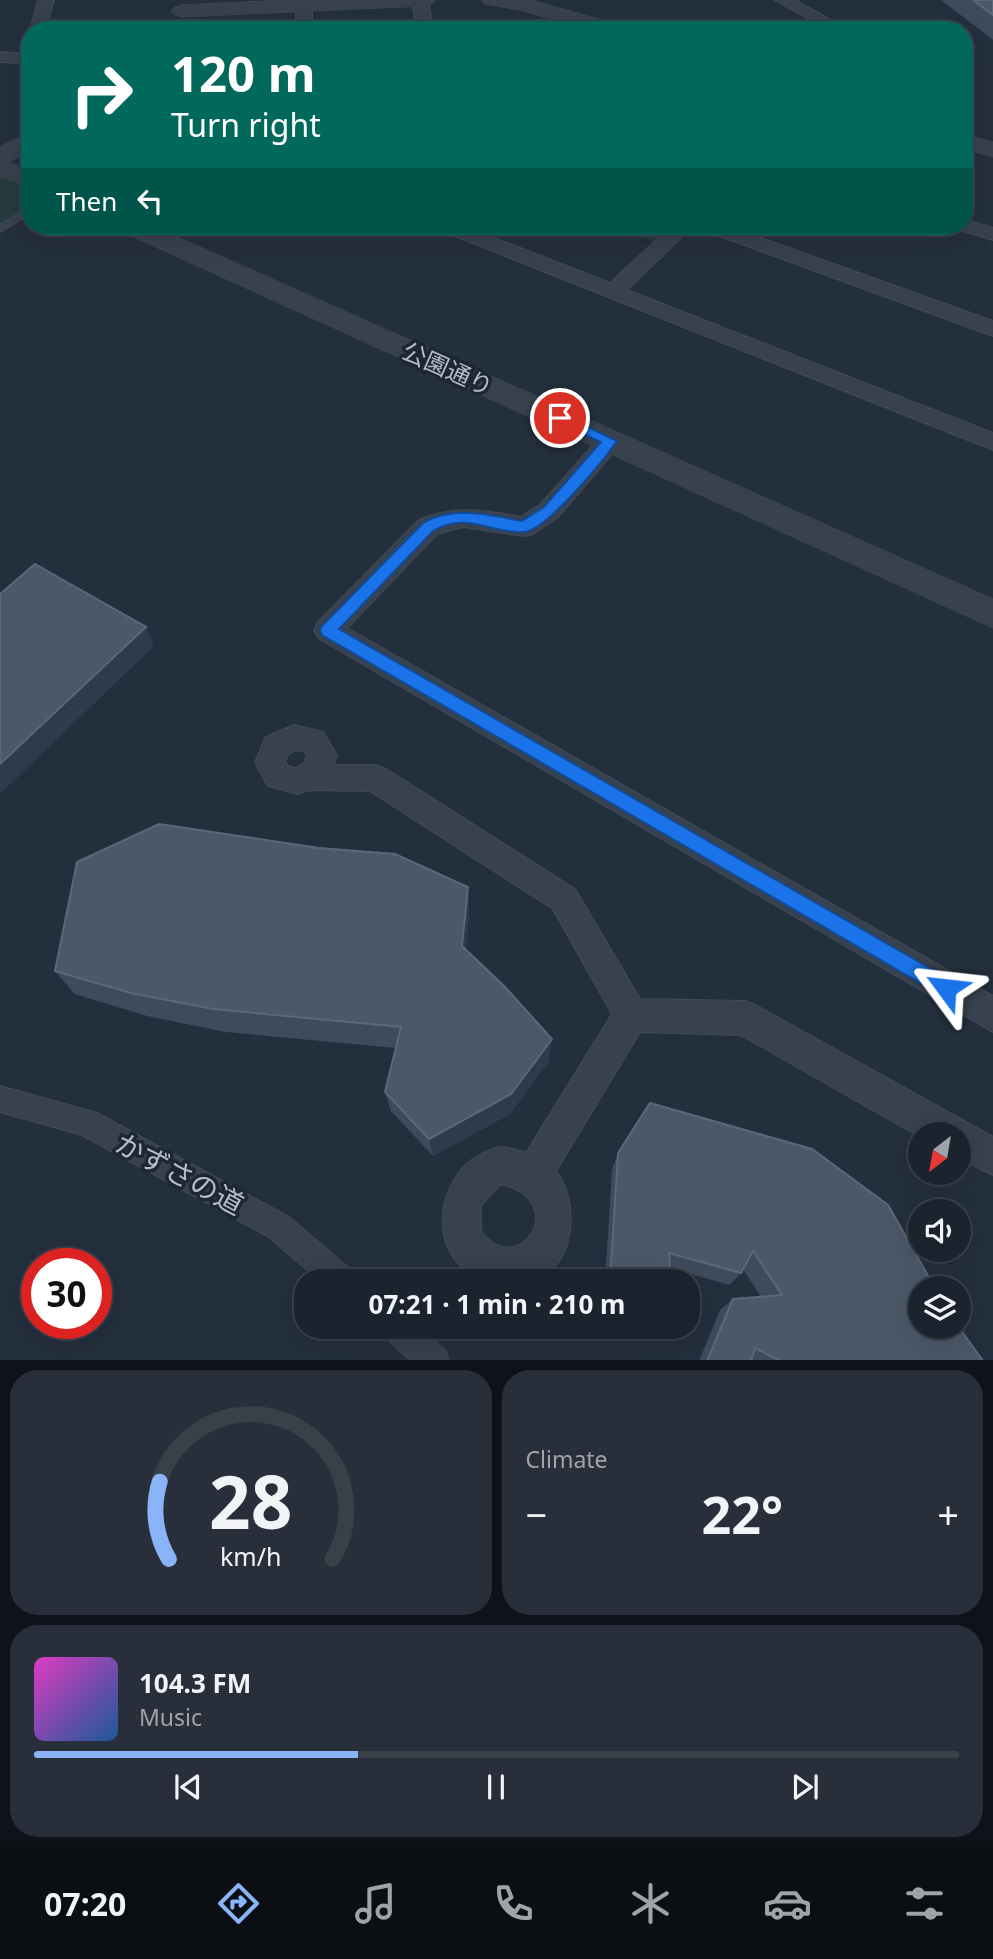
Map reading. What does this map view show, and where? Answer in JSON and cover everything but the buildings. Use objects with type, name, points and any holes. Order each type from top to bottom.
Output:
[{"type":"street","points":[[40,21],[46,0]]},
{"type":"street","points":[[180,14],[422,0],[424,21]]},
{"type":"street","points":[[492,0],[526,5],[581,21]]},
{"type":"street","points":[[783,0],[824,21]]},
{"type":"street","points":[[304,5],[304,21]]},
{"type":"street","points":[[0,57],[21,57]]},
{"type":"street","points":[[973,144],[993,150]]},
{"type":"street","points":[[0,158],[21,145]]},
{"type":"street","points":[[0,167],[21,176]]},
{"type":"street","points":[[973,228],[993,234]]},
{"type":"street","name":"公園通り","points":[[152,235],[993,614]]},
{"type":"street","points":[[470,235],[993,442]]},
{"type":"street","points":[[612,292],[673,235]]},
{"type":"street","points":[[735,235],[993,329]]},
{"type":"street","points":[[610,441],[550,511],[524,527],[472,517],[439,520],[428,527],[328,630],[993,1015]]},
{"type":"street","points":[[308,777],[375,778],[564,899],[631,1015]]},
{"type":"street","points":[[631,1015],[745,1018],[930,1122]]},
{"type":"street","points":[[534,1173],[631,1015]]},
{"type":"street","name":"かずさの道","points":[[0,1099],[88,1123],[279,1227],[328,1269]]},
{"type":"street","points":[[971,1145],[993,1157]]},
{"type":"street","points":[[409,1339],[433,1360]]},
{"type":"lane","points":[[0,229],[21,216]]},
{"type":"green space","points":[[0,167],[21,176],[21,216],[0,229]]},
{"type":"green space","points":[[635,235],[673,235],[662,245]]},
{"type":"route","points":[[560,418],[610,441],[550,511],[524,527],[472,517],[439,520],[428,527],[328,630],[946,988]]}]
